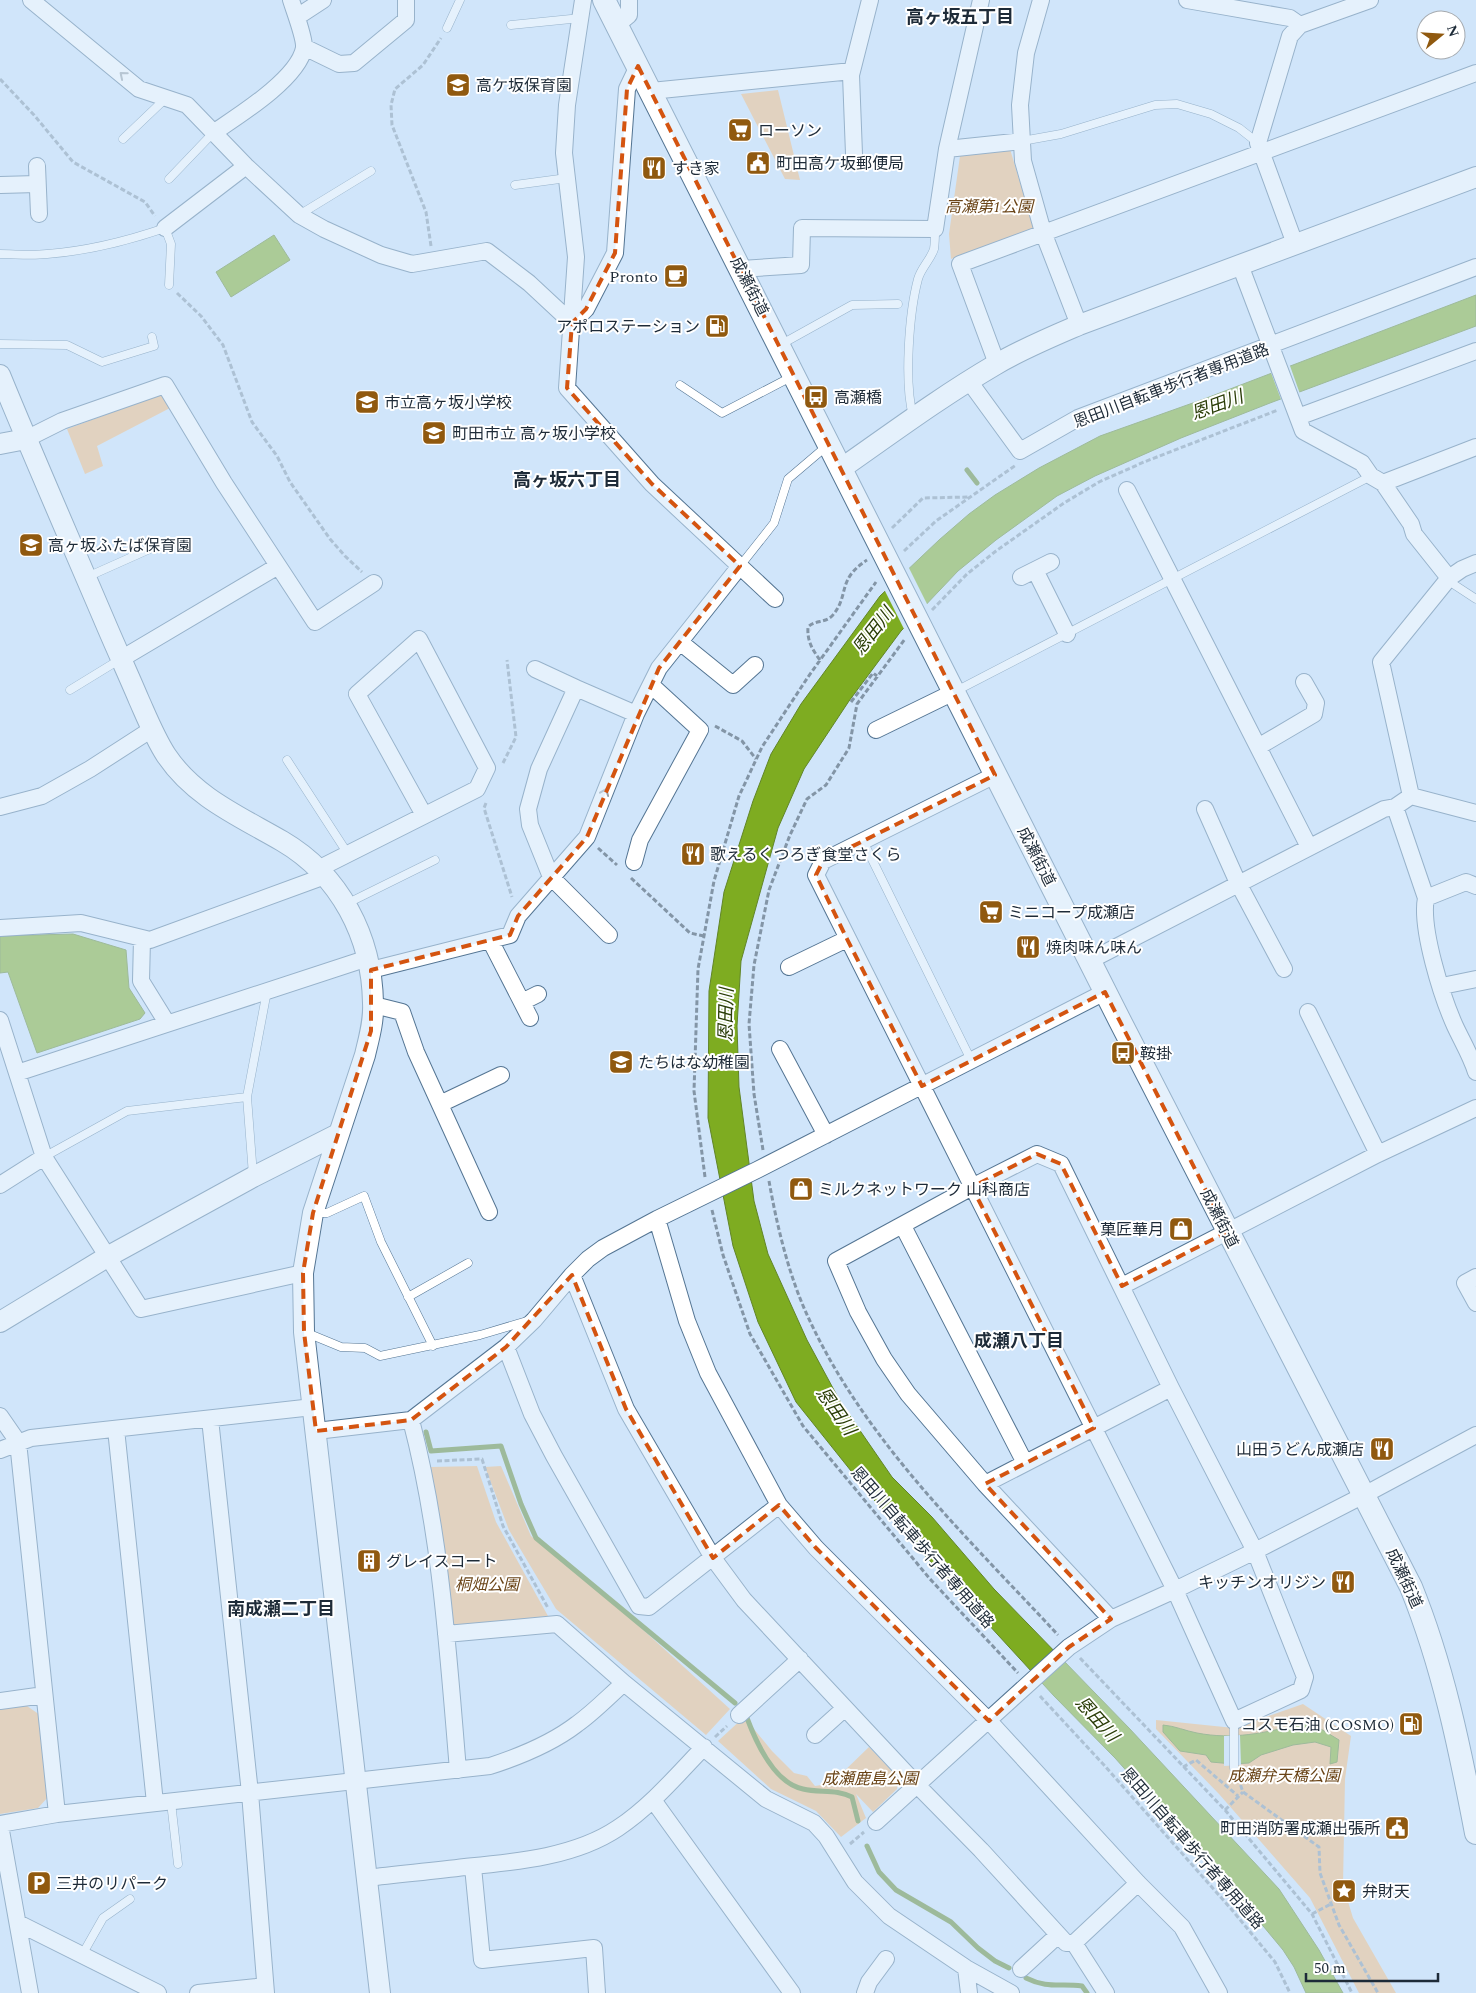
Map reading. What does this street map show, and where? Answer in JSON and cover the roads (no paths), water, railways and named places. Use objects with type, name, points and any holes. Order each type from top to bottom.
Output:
[{"type":"main road","name":"成瀬街道","points":[[604,0],[618,24],[891,568],[923,616],[954,692],[1089,961],[1411,1586],[1431,1639],[1448,1697],[1476,1833]]},
{"type":"street","points":[[31,0],[140,89],[187,105],[213,134],[299,215],[324,229],[381,255],[412,264],[487,251],[529,283],[572,323]]},
{"type":"street","points":[[213,134],[269,94],[290,73],[304,47],[297,17],[290,0]]},
{"type":"street","points":[[297,17],[323,0]]},
{"type":"street","points":[[304,47],[339,64],[354,63],[406,20],[406,0]]},
{"type":"street","points":[[584,0],[567,105],[564,153],[576,257],[568,388],[652,484],[775,599]]},
{"type":"street","points":[[618,24],[629,15],[629,0]]},
{"type":"street","points":[[854,154],[852,71],[870,0]]},
{"type":"street","points":[[741,269],[801,265],[802,228],[935,230],[947,149],[981,0]]},
{"type":"street","points":[[1041,0],[1026,54],[1020,105],[1023,161],[1043,232],[1079,325]]},
{"type":"street","points":[[1186,0],[1290,18],[1300,25]]},
{"type":"street","points":[[1296,244],[1260,148],[1290,36],[1300,25],[1370,0]]},
{"type":"street","points":[[572,323],[586,309],[615,253],[627,89],[638,66]]},
{"type":"street","points":[[651,91],[852,71]]},
{"type":"street","points":[[997,364],[960,264],[1260,148],[1476,74]]},
{"type":"street","points":[[947,149],[1022,141]]},
{"type":"street","points":[[37,166],[39,214]]},
{"type":"street","points":[[165,228],[246,166]]},
{"type":"street","points":[[842,468],[997,364],[1079,325],[1476,177]]},
{"type":"street","points":[[0,185],[38,184]]},
{"type":"street","points":[[1240,265],[1303,431],[1362,462],[1411,524],[1414,534],[1448,579]]},
{"type":"street","points":[[969,381],[1020,451],[1078,418],[1476,267]]},
{"type":"street","points":[[1293,406],[1476,351]]},
{"type":"street","points":[[0,375],[121,659],[152,729],[166,755],[184,777],[202,794],[222,808],[299,852],[321,872],[346,904],[362,938],[370,964],[374,1005],[371,1031],[365,1055],[313,1213],[303,1273],[304,1332],[380,1993]]},
{"type":"street","points":[[0,444],[26,439],[62,421],[165,385],[224,482],[315,622],[374,584]]},
{"type":"street","points":[[1377,479],[1476,447]]},
{"type":"street","points":[[1127,490],[1309,847]]},
{"type":"street","points":[[1051,562],[1028,574],[1067,634]]},
{"type":"street","points":[[1411,796],[1381,662],[1448,579],[1476,562]]},
{"type":"street","points":[[121,659],[278,566]]},
{"type":"street","points":[[17,1073],[267,990],[370,964],[510,935],[518,916],[586,837],[636,714],[659,668],[740,566]]},
{"type":"street","points":[[0,928],[81,923],[150,940],[321,872],[348,854],[477,789],[488,768],[419,639],[357,694],[424,815]]},
{"type":"street","points":[[680,642],[733,685],[755,664]]},
{"type":"street","points":[[535,669],[636,714]]},
{"type":"street","points":[[1258,747],[1314,714],[1316,703],[1304,682]]},
{"type":"street","points":[[628,869],[640,840],[700,730],[651,685]]},
{"type":"street","points":[[576,688],[539,769],[528,809],[530,825],[551,877],[609,935]]},
{"type":"street","points":[[876,730],[954,692]]},
{"type":"street","points":[[0,807],[42,796],[90,769],[152,729]]},
{"type":"street","points":[[996,774],[823,862],[816,875],[972,1187],[1175,1590],[1234,1721],[1301,1690],[1305,1677],[1255,1551],[1171,1388],[1061,1164],[1037,1154],[972,1187],[901,1228],[836,1262],[862,1320],[908,1394],[985,1484],[1111,1619]]},
{"type":"street","points":[[1089,961],[1384,809],[1395,807],[1411,796],[1476,813]]},
{"type":"street","points":[[1395,807],[1426,898],[1424,908],[1429,948],[1454,1023],[1473,1061],[1476,1072]]},
{"type":"street","points":[[1205,809],[1238,883],[1284,969]]},
{"type":"street","points":[[1426,898],[1466,882],[1476,886]]},
{"type":"street","points":[[142,939],[141,981],[167,1023]]},
{"type":"street","points":[[789,967],[848,939]]},
{"type":"street","points":[[490,940],[530,1018]]},
{"type":"street","points":[[1442,986],[1476,979]]},
{"type":"street","points":[[316,1431],[411,1420],[506,1346],[534,1320],[572,1275],[588,1259],[603,1248],[1105,992]]},
{"type":"street","points":[[522,1002],[538,994]]},
{"type":"street","points":[[374,1005],[402,1012],[416,1052],[489,1212]]},
{"type":"street","points":[[1308,1012],[1378,1154]]},
{"type":"street","points":[[0,1020],[44,1157],[141,1309],[303,1273]]},
{"type":"street","points":[[780,1049],[826,1135]]},
{"type":"street","points":[[440,1104],[501,1075]]},
{"type":"street","points":[[1122,1286],[1378,1154],[1476,1108]]},
{"type":"street","points":[[0,1322],[107,1257],[253,1177],[338,1134]]},
{"type":"street","points":[[0,1185],[44,1157]]},
{"type":"street","points":[[657,1219],[687,1321],[708,1373],[780,1505],[816,1548],[989,1721],[1138,1883],[1182,1927],[1219,1993]]},
{"type":"street","points":[[901,1228],[905,1230],[1025,1463]]},
{"type":"street","points":[[572,1275],[626,1409],[713,1558],[744,1600],[917,1785],[981,1850],[1066,1943],[1074,1943],[1138,1883]]},
{"type":"street","points":[[1476,1277],[1465,1283],[1476,1303]]},
{"type":"street","points":[[506,1346],[532,1414],[639,1606],[649,1607],[780,1505]]},
{"type":"street","points":[[985,1484],[1171,1388]]},
{"type":"street","points":[[0,1450],[31,1438],[313,1407]]},
{"type":"street","points":[[0,1416],[18,1442],[57,1814]]},
{"type":"street","points":[[198,1993],[266,1989],[250,1793],[210,1419]]},
{"type":"street","points":[[411,1420],[422,1462],[433,1520],[446,1634],[458,1770]]},
{"type":"street","points":[[116,1429],[163,1802]]},
{"type":"street","points":[[876,1822],[1069,1647],[1111,1619],[1255,1551],[1476,1435]]},
{"type":"street","points":[[446,1634],[557,1624],[766,1799],[814,1823],[826,1836],[855,1882],[889,1916],[966,1968],[1011,1993]]},
{"type":"street","points":[[739,1715],[800,1660]]},
{"type":"street","points":[[30,1993],[0,1824],[57,1814],[490,1766],[519,1757],[546,1744],[578,1724],[624,1682]]},
{"type":"street","points":[[0,1700],[44,1696]]},
{"type":"street","points":[[815,1734],[845,1708]]},
{"type":"street","points":[[367,1878],[524,1861],[567,1850],[598,1839],[618,1828],[653,1800],[704,1748]]},
{"type":"street","points":[[653,1800],[792,1993]]},
{"type":"street","points":[[472,1867],[482,1960],[594,1948],[597,1993]]},
{"type":"street","points":[[18,1923],[158,1993]]},
{"type":"street","points":[[1021,1969],[1058,1934]]},
{"type":"street","points":[[1074,1943],[1106,1993]]},
{"type":"street","points":[[864,1993],[880,1979],[886,1959]]},
{"type":"street","points":[[966,1968],[969,1993]]},
{"type":"lane","points":[[447,28],[460,0]]},
{"type":"lane","points":[[511,26],[581,18]]},
{"type":"lane","points":[[123,138],[165,99]]},
{"type":"lane","points":[[1022,141],[1061,134],[1155,105],[1177,104],[1211,114],[1239,128],[1260,148]]},
{"type":"lane","points":[[169,179],[213,134]]},
{"type":"lane","points":[[299,215],[371,171]]},
{"type":"lane","points":[[515,185],[567,178]]},
{"type":"lane","points":[[0,254],[46,254],[90,248],[165,228],[171,244],[169,286]]},
{"type":"lane","points":[[914,418],[910,403],[909,347],[914,298],[919,276],[934,249],[935,230]]},
{"type":"lane","points":[[780,345],[852,305],[898,304]]},
{"type":"lane","points":[[0,344],[67,345],[102,362],[154,346],[152,337]]},
{"type":"lane","points":[[680,385],[722,413],[795,375]]},
{"type":"lane","points":[[740,566],[774,523],[788,479],[829,444]]},
{"type":"lane","points":[[954,692],[1172,578],[1377,479]]},
{"type":"lane","points":[[86,577],[161,544]]},
{"type":"lane","points":[[1448,579],[1476,599]]},
{"type":"lane","points":[[70,690],[121,659]]},
{"type":"lane","points":[[287,760],[348,854]]},
{"type":"lane","points":[[863,841],[971,1060]]},
{"type":"lane","points":[[346,904],[436,860]]},
{"type":"lane","points":[[253,1177],[247,1097],[267,990]]},
{"type":"lane","points":[[44,1157],[127,1111],[247,1097]]},
{"type":"lane","points":[[313,1213],[327,1213],[364,1196],[381,1242],[433,1346]]},
{"type":"lane","points":[[408,1297],[468,1263]]},
{"type":"lane","points":[[304,1332],[341,1347],[365,1348],[380,1356],[433,1346],[534,1320]]},
{"type":"lane","points":[[1234,1721],[1234,1768]]},
{"type":"lane","points":[[163,1802],[178,1864]]},
{"type":"lane","points":[[82,1955],[103,1918],[130,1899]]},
{"type":"water","points":[[274,235],[290,260],[231,297],[216,272]]},
{"type":"water","name":"恩田川","points":[[1476,295],[1476,326],[1181,438],[1095,476],[1057,496],[996,540],[958,571],[901,631],[849,701],[804,769],[778,828],[741,961],[737,1026],[739,1087],[754,1201],[768,1254],[807,1340],[841,1403],[892,1477],[932,1517],[994,1589],[1129,1728],[1279,1889],[1319,1950],[1343,1993],[1306,1993],[1294,1967],[1283,1950],[1239,1897],[1115,1758],[1054,1696],[875,1501],[796,1402],[758,1322],[733,1246],[708,1118],[709,991],[724,892],[753,801],[771,754],[801,704],[880,596],[939,540],[995,495],[1039,468],[1100,436],[1204,399]]},
{"type":"water","points":[[73,934],[126,950],[129,988],[145,1013],[140,1019],[37,1053],[8,972],[0,973],[0,936]]},
{"type":"water","points":[[1300,1724],[1316,1726],[1339,1740],[1337,1762],[1330,1764],[1331,1747],[1315,1742],[1293,1745],[1261,1755],[1249,1763],[1211,1762],[1206,1755],[1180,1751],[1163,1732],[1163,1725],[1210,1735],[1236,1736],[1262,1733]]},
{"type":"waterway","points":[[967,470],[977,483]]},
{"type":"waterway","points":[[426,1432],[431,1451],[501,1446],[521,1504],[536,1538],[735,1703]]},
{"type":"waterway","points":[[747,1718],[761,1749],[783,1779],[803,1789],[834,1792],[852,1797],[858,1821]]},
{"type":"waterway","points":[[867,1846],[879,1872],[896,1890],[951,1922],[978,1948],[995,1961],[1009,1968]]},
{"type":"waterway","points":[[1026,1978],[1048,1985],[1082,1986],[1087,1993]]},
{"type":"place","name":"高ケ坂保育園","points":[[458,85]]},
{"type":"place","name":"ローソン","points":[[740,130]]},
{"type":"place","name":"町田高ケ坂郵便局","points":[[758,163]]},
{"type":"place","name":"すき家","points":[[654,168]]},
{"type":"place","name":"Pronto","points":[[676,276]]},
{"type":"place","name":"アポロステーション","points":[[717,326]]},
{"type":"place","name":"高瀬橋","points":[[816,397]]},
{"type":"place","name":"市立高ヶ坂小学校","points":[[367,402]]},
{"type":"place","name":"町田市立 高ヶ坂小学校","points":[[434,433]]},
{"type":"place","name":"高ヶ坂ふたば保育園","points":[[31,545]]},
{"type":"place","name":"歌えるくつろぎ食堂さくら","points":[[693,854]]},
{"type":"place","name":"ミニコープ成瀬店","points":[[991,912]]},
{"type":"place","name":"焼肉味ん味ん","points":[[1028,947]]},
{"type":"place","name":"鞍掛","points":[[1123,1053]]},
{"type":"place","name":"たちはな幼稚園","points":[[621,1062]]},
{"type":"place","name":"ミルクネットワーク 山科商店","points":[[801,1189]]},
{"type":"place","name":"菓匠華月","points":[[1181,1229]]},
{"type":"place","name":"山田うどん成瀬店","points":[[1382,1449]]},
{"type":"place","name":"グレイスコート","points":[[369,1561]]},
{"type":"place","name":"キッチンオリジン","points":[[1343,1582]]},
{"type":"place","name":"コスモ石油 (COSMO)","points":[[1411,1724]]},
{"type":"place","name":"町田消防署成瀬出張所","points":[[1397,1828]]},
{"type":"place","name":"三井のリパーク","points":[[39,1883]]},
{"type":"place","name":"弁財天","points":[[1344,1891]]},
{"type":"district","name":"高ヶ坂五丁目","points":[[960,17]]},
{"type":"district","name":"高ヶ坂六丁目","points":[[567,480]]},
{"type":"district","name":"成瀬八丁目","points":[[1019,1341]]},
{"type":"district","name":"南成瀬二丁目","points":[[281,1609]]},
{"type":"park label","name":"高瀬第1公園","points":[[989,206]]},
{"type":"park label","name":"桐畑公園","points":[[487,1584]]},
{"type":"park label","name":"成瀬弁天橋公園","points":[[1284,1775]]},
{"type":"park label","name":"成瀬鹿島公園","points":[[870,1778]]}]
